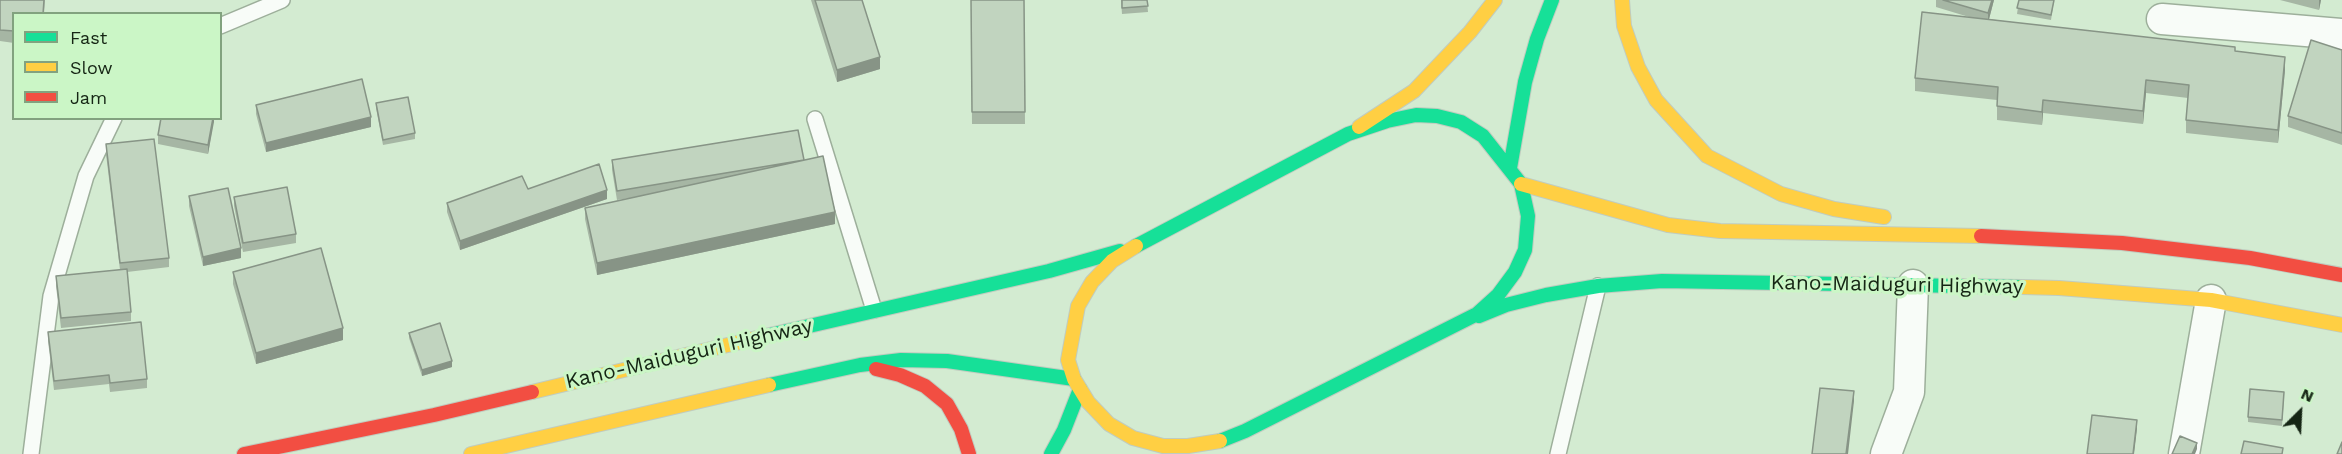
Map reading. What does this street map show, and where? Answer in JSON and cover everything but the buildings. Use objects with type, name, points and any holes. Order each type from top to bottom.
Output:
[{"type":"main road","points":[[1215,443],[1163,446],[1133,438],[1109,424],[1088,402],[1077,384],[1068,360],[1078,306],[1092,282],[1112,261],[1133,247],[1348,134],[1414,91],[1470,32],[1494,0]]},
{"type":"main road","points":[[1510,168],[1525,82],[1537,39],[1552,0]]},
{"type":"main road","points":[[1622,0],[1624,26],[1638,67],[1656,100],[1707,156],[1751,180],[1791,197],[1833,209],[1989,236]]},
{"type":"main road","points":[[1193,454],[1245,431],[1477,314],[1498,295],[1515,272],[1525,250],[1528,216],[1521,184],[1483,136],[1461,122],[1437,116],[1416,115],[1387,121],[1348,134]]},
{"type":"main road","points":[[1521,184],[1668,225],[1720,231],[1989,236],[2133,245],[2250,258],[2342,275]]},
{"type":"main road","name":"Kano-Maiduguri Highway","points":[[244,454],[434,415],[874,310],[1049,272],[1133,247]]},
{"type":"main road","name":"Kano-Maiduguri Highway","points":[[1455,325],[1506,305],[1546,295],[1598,286],[1662,281],[2059,288],[2211,300],[2342,325]]},
{"type":"main road","points":[[471,454],[860,365],[901,360],[947,361],[1077,384]]},
{"type":"main road","points":[[860,365],[900,375],[925,386],[947,404],[961,429],[969,454]]},
{"type":"main road","points":[[1051,454],[1064,430],[1077,384]]},
{"type":"street","points":[[2162,19],[2342,34]]},
{"type":"street","points":[[1887,454],[1909,392],[1914,285]]},
{"type":"street","points":[[2184,454],[2211,300]]},
{"type":"lane","points":[[222,25],[282,0]]},
{"type":"lane","points":[[815,119],[874,310]]},
{"type":"lane","points":[[31,454],[51,296],[86,176],[113,120]]},
{"type":"lane","points":[[1558,454],[1598,286]]},
{"type":"traffic: fast","points":[[1510,168],[1525,82],[1537,39],[1552,0]]},
{"type":"traffic: fast","points":[[1220,441],[1245,431],[1477,314],[1498,295],[1515,272],[1525,250],[1528,216],[1521,184],[1483,136],[1461,122],[1437,116],[1416,115]]},
{"type":"traffic: fast","points":[[1136,246],[1348,134],[1387,121],[1416,115]]},
{"type":"traffic: fast","points":[[761,337],[1049,271],[1120,251]]},
{"type":"traffic: fast","points":[[1479,316],[1506,305],[1546,295],[1598,286],[1662,281],[2022,287]]},
{"type":"traffic: fast","points":[[769,385],[860,365],[901,360],[947,361],[1074,379]]},
{"type":"traffic: fast","points":[[1051,454],[1064,430],[1080,389]]},
{"type":"traffic: slow","points":[[1359,127],[1414,91],[1470,32],[1495,0]]},
{"type":"traffic: slow","points":[[1622,0],[1624,26],[1638,67],[1656,100],[1707,156],[1781,194],[1834,209],[1884,217]]},
{"type":"traffic: slow","points":[[1521,184],[1668,225],[1720,231],[1981,236]]},
{"type":"traffic: slow","points":[[1136,246],[1112,261],[1092,282],[1078,306],[1068,360],[1074,379],[1088,402],[1109,424],[1133,438],[1163,446],[1188,446],[1220,441]]},
{"type":"traffic: slow","points":[[2022,287],[2211,300],[2342,325]]},
{"type":"traffic: slow","points":[[532,392],[761,337]]},
{"type":"traffic: slow","points":[[471,454],[769,385]]},
{"type":"traffic: jam","points":[[1981,236],[2122,243],[2250,258],[2342,275]]},
{"type":"traffic: jam","points":[[876,369],[900,375],[925,386],[947,404],[961,429],[969,454]]},
{"type":"traffic: jam","points":[[244,454],[434,415],[532,392]]}]
